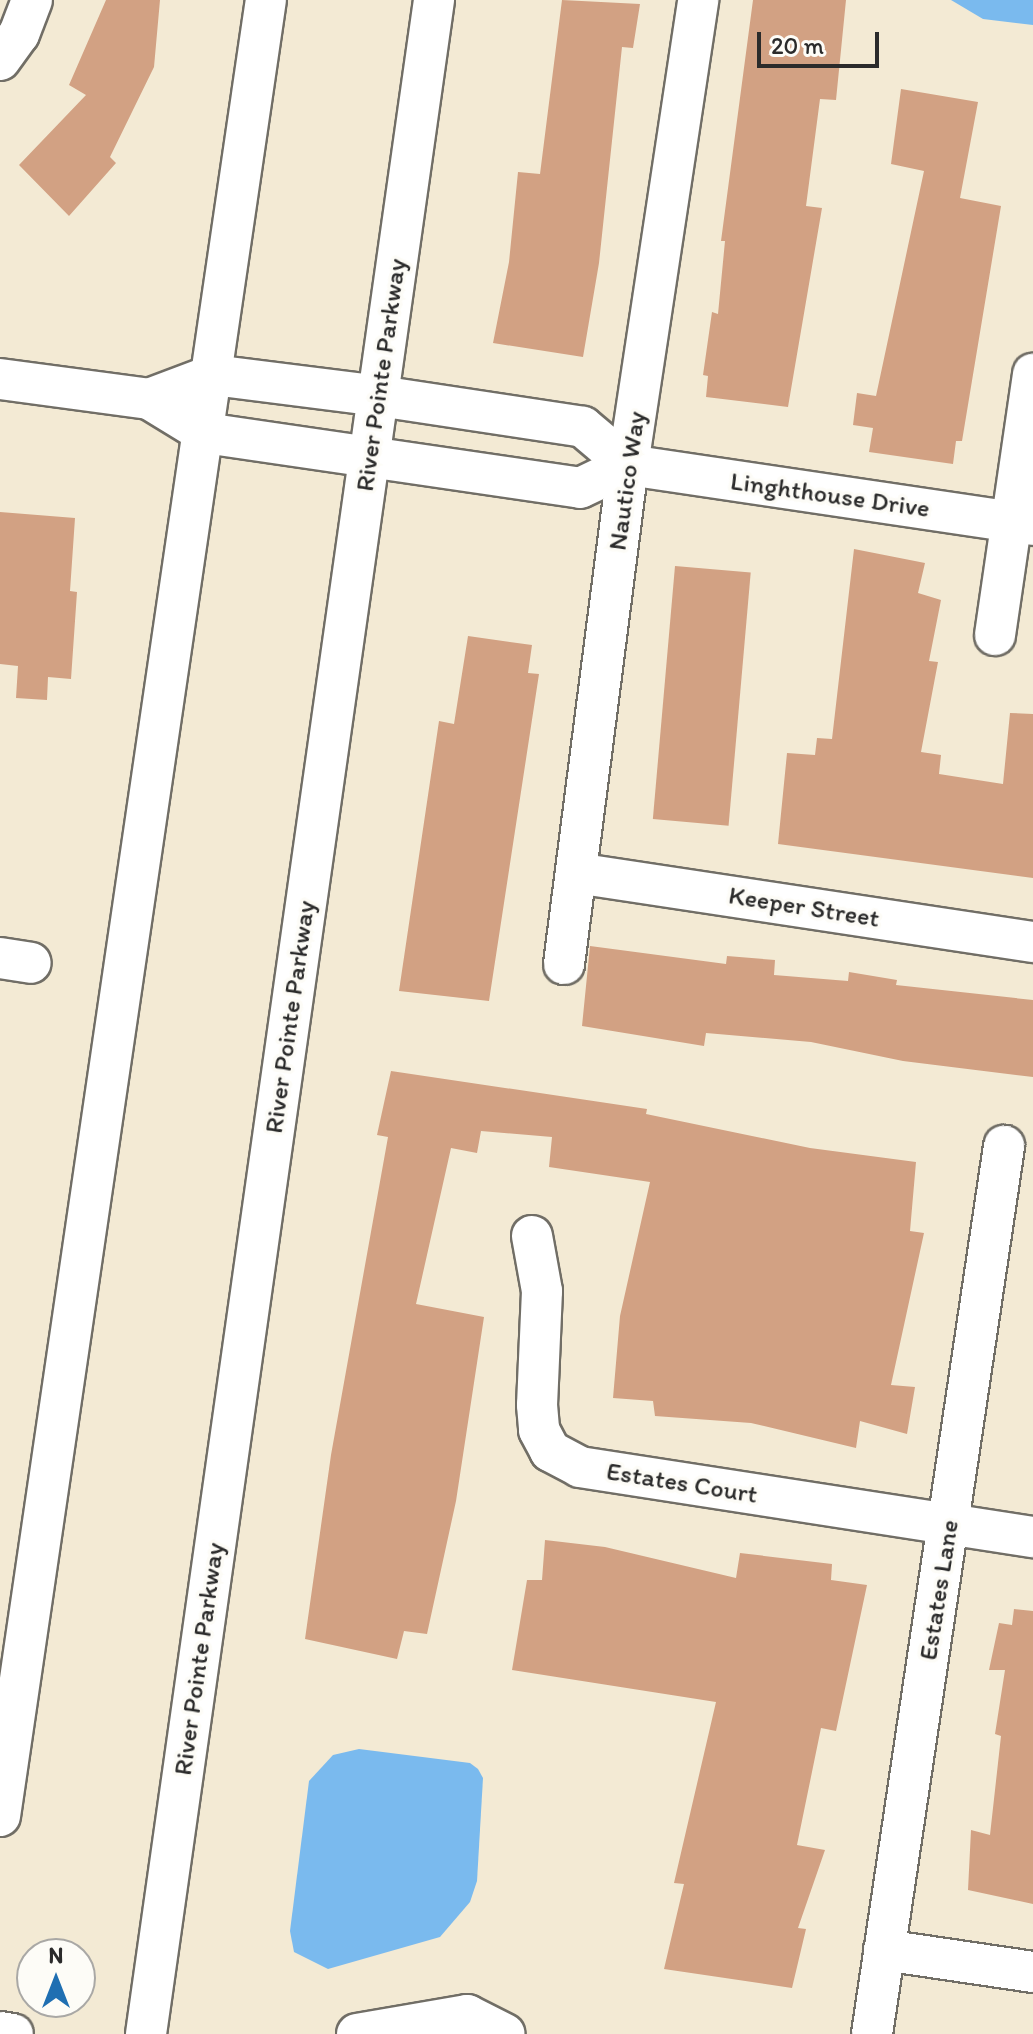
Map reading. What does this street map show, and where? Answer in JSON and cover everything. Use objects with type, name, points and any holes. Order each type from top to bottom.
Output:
[{"type":"street","points":[[0,60],[19,34],[32,0]]},
{"type":"street","points":[[0,1816],[266,0]]},
{"type":"street","name":"River Pointe Parkway","points":[[146,2034],[434,0]]},
{"type":"street","name":"Nautico Way","points":[[564,964],[628,465],[698,0]]},
{"type":"street","points":[[995,635],[1022,523],[1033,374]]},
{"type":"street","points":[[0,379],[149,399],[205,433],[580,488],[628,465],[583,427],[379,396],[213,375],[149,399]]},
{"type":"street","name":"Linghthouse Drive","points":[[628,465],[1022,523]]},
{"type":"street","name":"Keeper Street","points":[[576,873],[1033,942]]},
{"type":"street","name":"Estates Lane","points":[[872,2034],[1004,1146]]},
{"type":"street","name":"Estates Court","points":[[532,1236],[542,1291],[537,1405],[539,1430],[550,1451],[580,1467],[1033,1537]]},
{"type":"street","points":[[884,1950],[1033,1972]]},
{"type":"street","points":[[357,2034],[467,2015],[505,2034]]},
{"type":"street","points":[[0,2032],[13,2034]]},
{"type":"water","points":[[951,0],[1033,0],[1033,25],[983,19]]},
{"type":"water","points":[[359,1749],[470,1763],[478,1769],[483,1778],[477,1881],[470,1902],[440,1937],[328,1969],[294,1952],[290,1931],[309,1781],[333,1755]]},
{"type":"building","points":[[106,0],[160,0],[154,67],[110,157],[116,163],[69,216],[19,165],[86,95],[69,85]]},
{"type":"building","points":[[562,0],[640,4],[633,48],[622,47],[599,263],[583,357],[493,343],[509,262],[518,172],[540,174]]},
{"type":"building","points":[[753,0],[846,0],[836,100],[820,99],[806,206],[822,208],[788,407],[706,397],[708,376],[703,375],[712,312],[718,314],[725,241],[721,241]]},
{"type":"building","points":[[901,89],[978,102],[960,198],[1001,206],[962,441],[956,441],[953,464],[869,452],[873,428],[853,425],[857,393],[876,396],[924,171],[891,164]]},
{"type":"building","points":[[0,512],[75,518],[70,591],[77,592],[71,679],[48,677],[47,700],[16,698],[18,666],[0,664]]},
{"type":"building","points":[[854,549],[925,563],[918,593],[941,600],[929,661],[938,662],[921,752],[941,755],[939,774],[1003,784],[1010,713],[1033,714],[1033,878],[778,844],[787,753],[815,755],[817,738],[832,739]]},
{"type":"building","points":[[675,566],[751,573],[729,826],[653,819]]},
{"type":"building","points":[[468,636],[532,645],[528,673],[539,674],[489,1001],[399,991],[439,721],[454,724]]},
{"type":"building","points":[[590,946],[726,964],[727,956],[775,960],[774,975],[848,981],[849,972],[897,980],[896,985],[1033,1000],[1033,1077],[903,1061],[811,1042],[706,1033],[704,1046],[582,1026]]},
{"type":"building","points":[[391,1071],[647,1109],[646,1114],[810,1148],[916,1162],[910,1231],[924,1233],[891,1385],[915,1387],[907,1434],[860,1421],[856,1448],[751,1423],[655,1416],[653,1401],[613,1398],[620,1316],[650,1182],[549,1167],[552,1137],[481,1131],[477,1153],[451,1148],[416,1304],[484,1317],[456,1501],[427,1634],[404,1631],[397,1659],[305,1639],[331,1455],[388,1137],[377,1135]]},
{"type":"building","points":[[545,1540],[605,1547],[736,1578],[740,1553],[832,1564],[831,1580],[867,1585],[836,1731],[821,1728],[797,1845],[825,1850],[798,1928],[806,1929],[792,1988],[664,1969],[684,1884],[674,1883],[716,1702],[512,1670],[527,1580],[542,1580]]},
{"type":"building","points":[[1014,1609],[1033,1611],[1033,1904],[968,1890],[971,1830],[990,1835],[1001,1736],[995,1734],[1005,1670],[989,1670],[999,1623],[1012,1625]]}]
